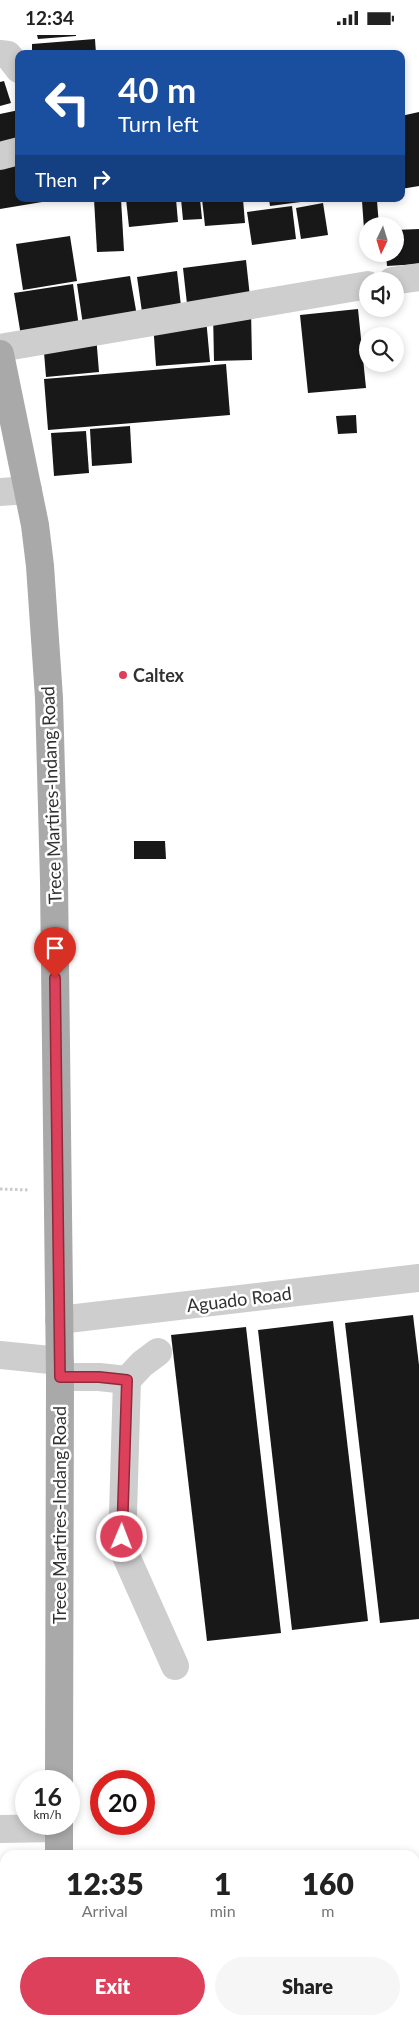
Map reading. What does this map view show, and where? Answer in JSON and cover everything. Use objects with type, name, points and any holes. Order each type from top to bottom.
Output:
[{"type":"main road","name":"Trece Martires-Indang Road","points":[[0,354],[28,490],[40,566],[49,698],[54,881],[60,1369],[59,1770]]},
{"type":"main road","points":[[59,1835],[59,1850]]},
{"type":"street","points":[[0,54],[8,55],[15,64]]},
{"type":"street","points":[[0,156],[15,152]]},
{"type":"street","points":[[404,279],[419,277]]},
{"type":"street","points":[[0,348],[359,287]]},
{"type":"street","points":[[0,492],[28,490]]},
{"type":"street","name":"Aguado Road","points":[[59,1321],[419,1278]]},
{"type":"street","points":[[158,1352],[142,1363],[127,1380],[122,1547],[175,1666]]},
{"type":"street","points":[[0,1355],[99,1377],[127,1380]]},
{"type":"street","points":[[0,1829],[15,1828]]},
{"type":"building","points":[[37,35],[76,35],[76,36],[38,39]]},
{"type":"building","points":[[95,39],[96,50],[32,50],[32,44]]},
{"type":"building","points":[[4,81],[11,103],[0,106],[0,82]]},
{"type":"building","points":[[15,111],[15,143],[0,145],[0,114]]},
{"type":"building","points":[[419,112],[419,186],[405,188],[405,115]]},
{"type":"building","points":[[15,157],[15,202],[42,202],[0,209],[0,160]]},
{"type":"building","points":[[94,202],[121,202],[124,251],[97,252]]},
{"type":"building","points":[[126,202],[176,202],[178,222],[129,227]]},
{"type":"building","points":[[181,202],[200,202],[202,219],[183,220]]},
{"type":"building","points":[[202,202],[243,202],[245,223],[205,226]]},
{"type":"building","points":[[269,202],[301,202],[270,206]]},
{"type":"building","points":[[362,202],[377,202],[378,217],[363,217]]},
{"type":"building","points":[[323,203],[328,235],[301,239],[296,208]]},
{"type":"building","points":[[292,206],[296,239],[252,245],[247,212]]},
{"type":"building","points":[[419,229],[419,264],[387,266],[387,263],[404,263],[404,230]]},
{"type":"building","points":[[70,236],[77,281],[23,290],[16,244]]},
{"type":"building","points":[[246,260],[250,297],[187,304],[183,268]]},
{"type":"building","points":[[177,271],[181,306],[142,312],[137,277]]},
{"type":"building","points":[[130,276],[137,316],[83,325],[77,284]]},
{"type":"building","points":[[73,284],[79,327],[21,336],[14,293]]},
{"type":"building","points":[[358,309],[360,327],[359,372],[364,372],[366,388],[308,393],[300,315]]},
{"type":"building","points":[[251,310],[252,360],[214,361],[213,311]]},
{"type":"building","points":[[206,318],[210,362],[156,366],[153,322]]},
{"type":"building","points":[[96,335],[99,372],[46,377],[43,340]]},
{"type":"building","points":[[226,364],[230,415],[48,430],[44,379]]},
{"type":"building","points":[[356,415],[357,433],[338,434],[336,416]]},
{"type":"building","points":[[130,426],[132,463],[92,466],[90,429]]},
{"type":"building","points":[[86,431],[89,473],[54,476],[51,433]]},
{"type":"building","points":[[134,841],[165,841],[166,859],[134,859]]},
{"type":"building","points":[[413,1315],[419,1365],[419,1619],[380,1623],[345,1323]]},
{"type":"building","points":[[333,1321],[368,1621],[292,1630],[258,1330]]},
{"type":"building","points":[[246,1327],[281,1633],[207,1641],[171,1335]]},
{"type":"place","name":"Caltex","points":[[123,675]]},
{"type":"route","points":[[55,978],[60,1377],[99,1377],[127,1380],[122,1537]]}]
